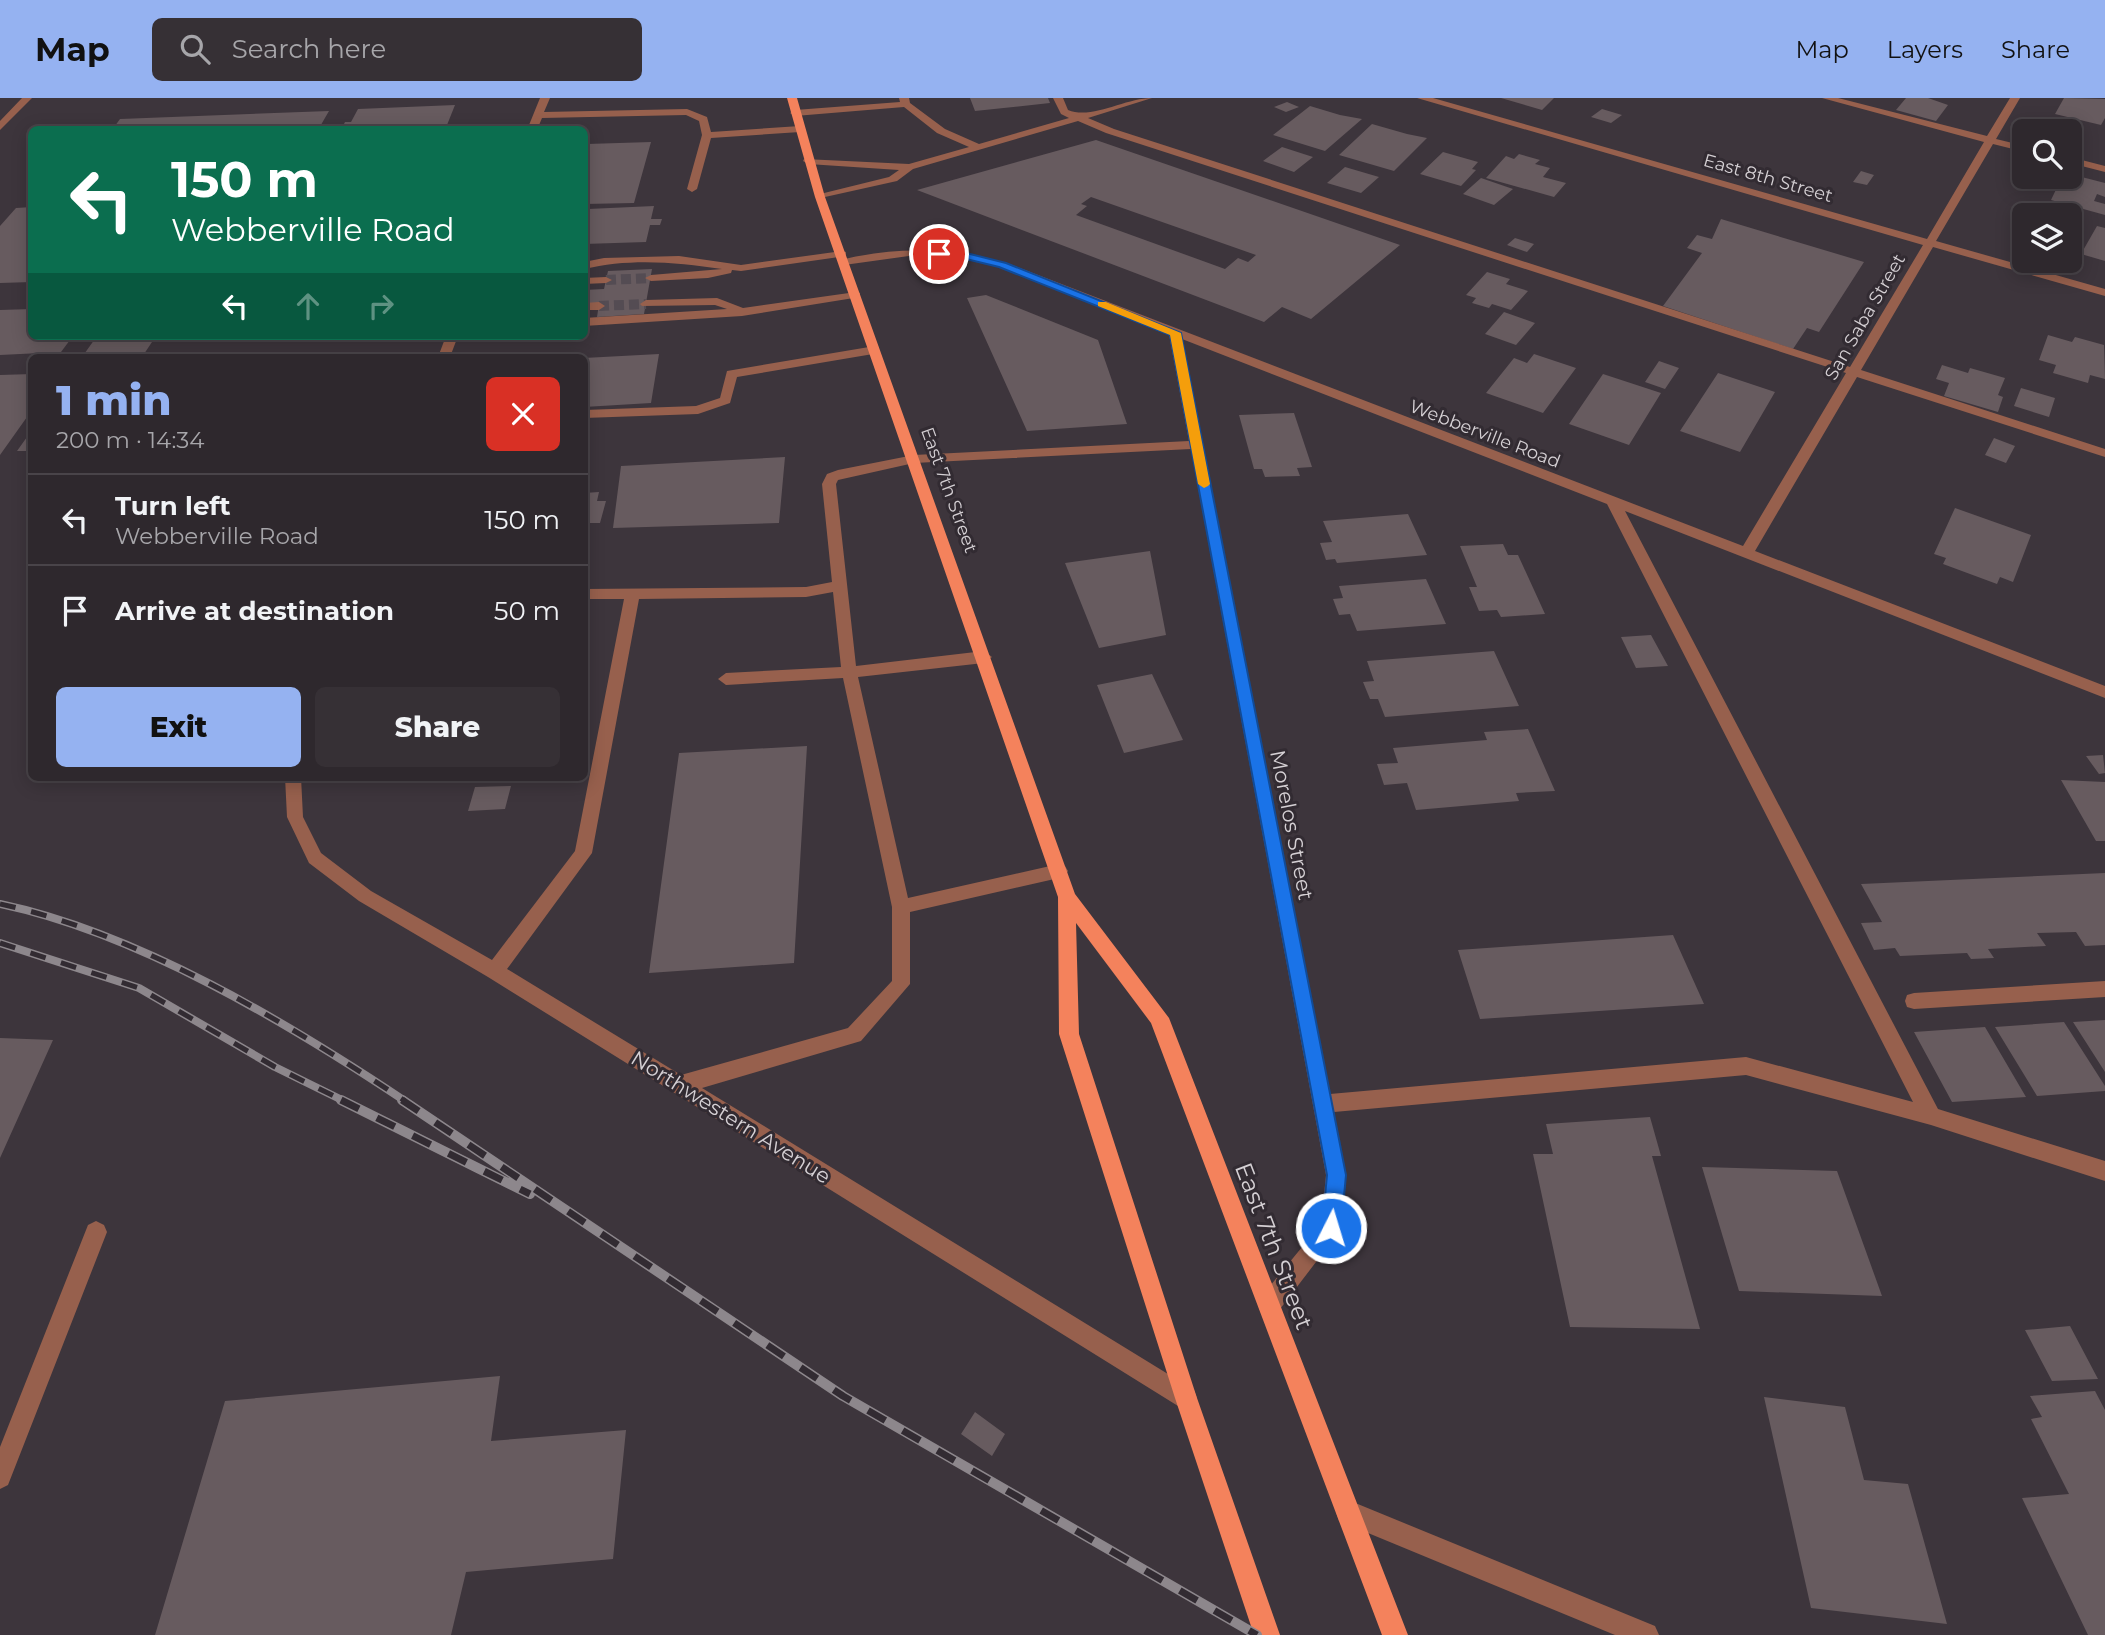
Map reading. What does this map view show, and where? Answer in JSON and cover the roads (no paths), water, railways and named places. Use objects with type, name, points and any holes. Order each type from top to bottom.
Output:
[{"type":"main road","name":"East 7th Street","points":[[792,98],[820,197],[1059,871],[1067,897],[1069,1034],[1186,1398],[1267,1635]]},
{"type":"main road","name":"East 7th Street","points":[[1067,897],[1159,1018],[1395,1635]]},
{"type":"street","points":[[0,127],[27,98]]},
{"type":"street","points":[[534,126],[545,98]]},
{"type":"street","points":[[1058,98],[1064,112],[1076,119],[2105,453]]},
{"type":"street","points":[[808,160],[854,166],[909,167],[1147,98]]},
{"type":"street","name":"East 8th Street","points":[[1422,98],[2105,293]]},
{"type":"street","points":[[1827,98],[2012,146]]},
{"type":"street","name":"San Saba Street","points":[[1746,554],[2015,98]]},
{"type":"street","points":[[795,113],[905,101],[941,131],[978,148]]},
{"type":"street","points":[[538,115],[687,112],[704,119],[707,135],[692,189]]},
{"type":"street","points":[[707,135],[800,129]]},
{"type":"street","points":[[2082,163],[2105,169]]},
{"type":"street","points":[[820,197],[893,179],[909,167]]},
{"type":"street","name":"Webberville Road","points":[[741,268],[916,252],[962,255],[1003,265],[2105,692]]},
{"type":"street","points":[[588,265],[604,261],[679,259],[741,268]]},
{"type":"street","points":[[651,278],[708,275],[741,268]]},
{"type":"street","points":[[588,281],[606,280]]},
{"type":"street","points":[[588,322],[742,312],[856,295]]},
{"type":"street","points":[[646,304],[717,301],[742,312]]},
{"type":"street","points":[[588,307],[599,306]]},
{"type":"street","name":"Morelos Street","points":[[1175,333],[1336,1175],[1331,1228],[1269,1305]]},
{"type":"street","points":[[588,414],[698,410],[726,400],[731,374],[875,350]]},
{"type":"street","points":[[680,1085],[854,1035],[901,984],[901,907],[849,672],[830,491],[832,477],[848,470],[914,459],[1196,445]]},
{"type":"street","points":[[1613,502],[1931,1116]]},
{"type":"street","points":[[588,594],[806,592],[841,584]]},
{"type":"street","points":[[495,971],[583,853],[633,592]]},
{"type":"street","points":[[726,679],[849,672],[984,657]]},
{"type":"street","name":"Northwestern Avenue","points":[[293,781],[295,817],[315,858],[365,895],[495,971],[1186,1398]]},
{"type":"street","points":[[901,907],[1059,871]]},
{"type":"street","points":[[1914,1001],[2105,989]]},
{"type":"street","points":[[1322,1104],[1746,1066],[1931,1116],[2105,1171]]},
{"type":"street","points":[[0,1477],[96,1232]]},
{"type":"street","points":[[1348,1512],[1646,1635]]},
{"type":"tunnel","points":[[606,280],[651,278]]},
{"type":"tunnel","points":[[599,306],[646,304]]},
{"type":"railway","points":[[0,904],[105,936],[210,984],[312,1041],[405,1101]]},
{"type":"railway","points":[[0,943],[139,988],[275,1067],[344,1101]]},
{"type":"railway","points":[[341,1100],[530,1194]]},
{"type":"railway","points":[[402,1100],[843,1396],[1257,1635]]}]
